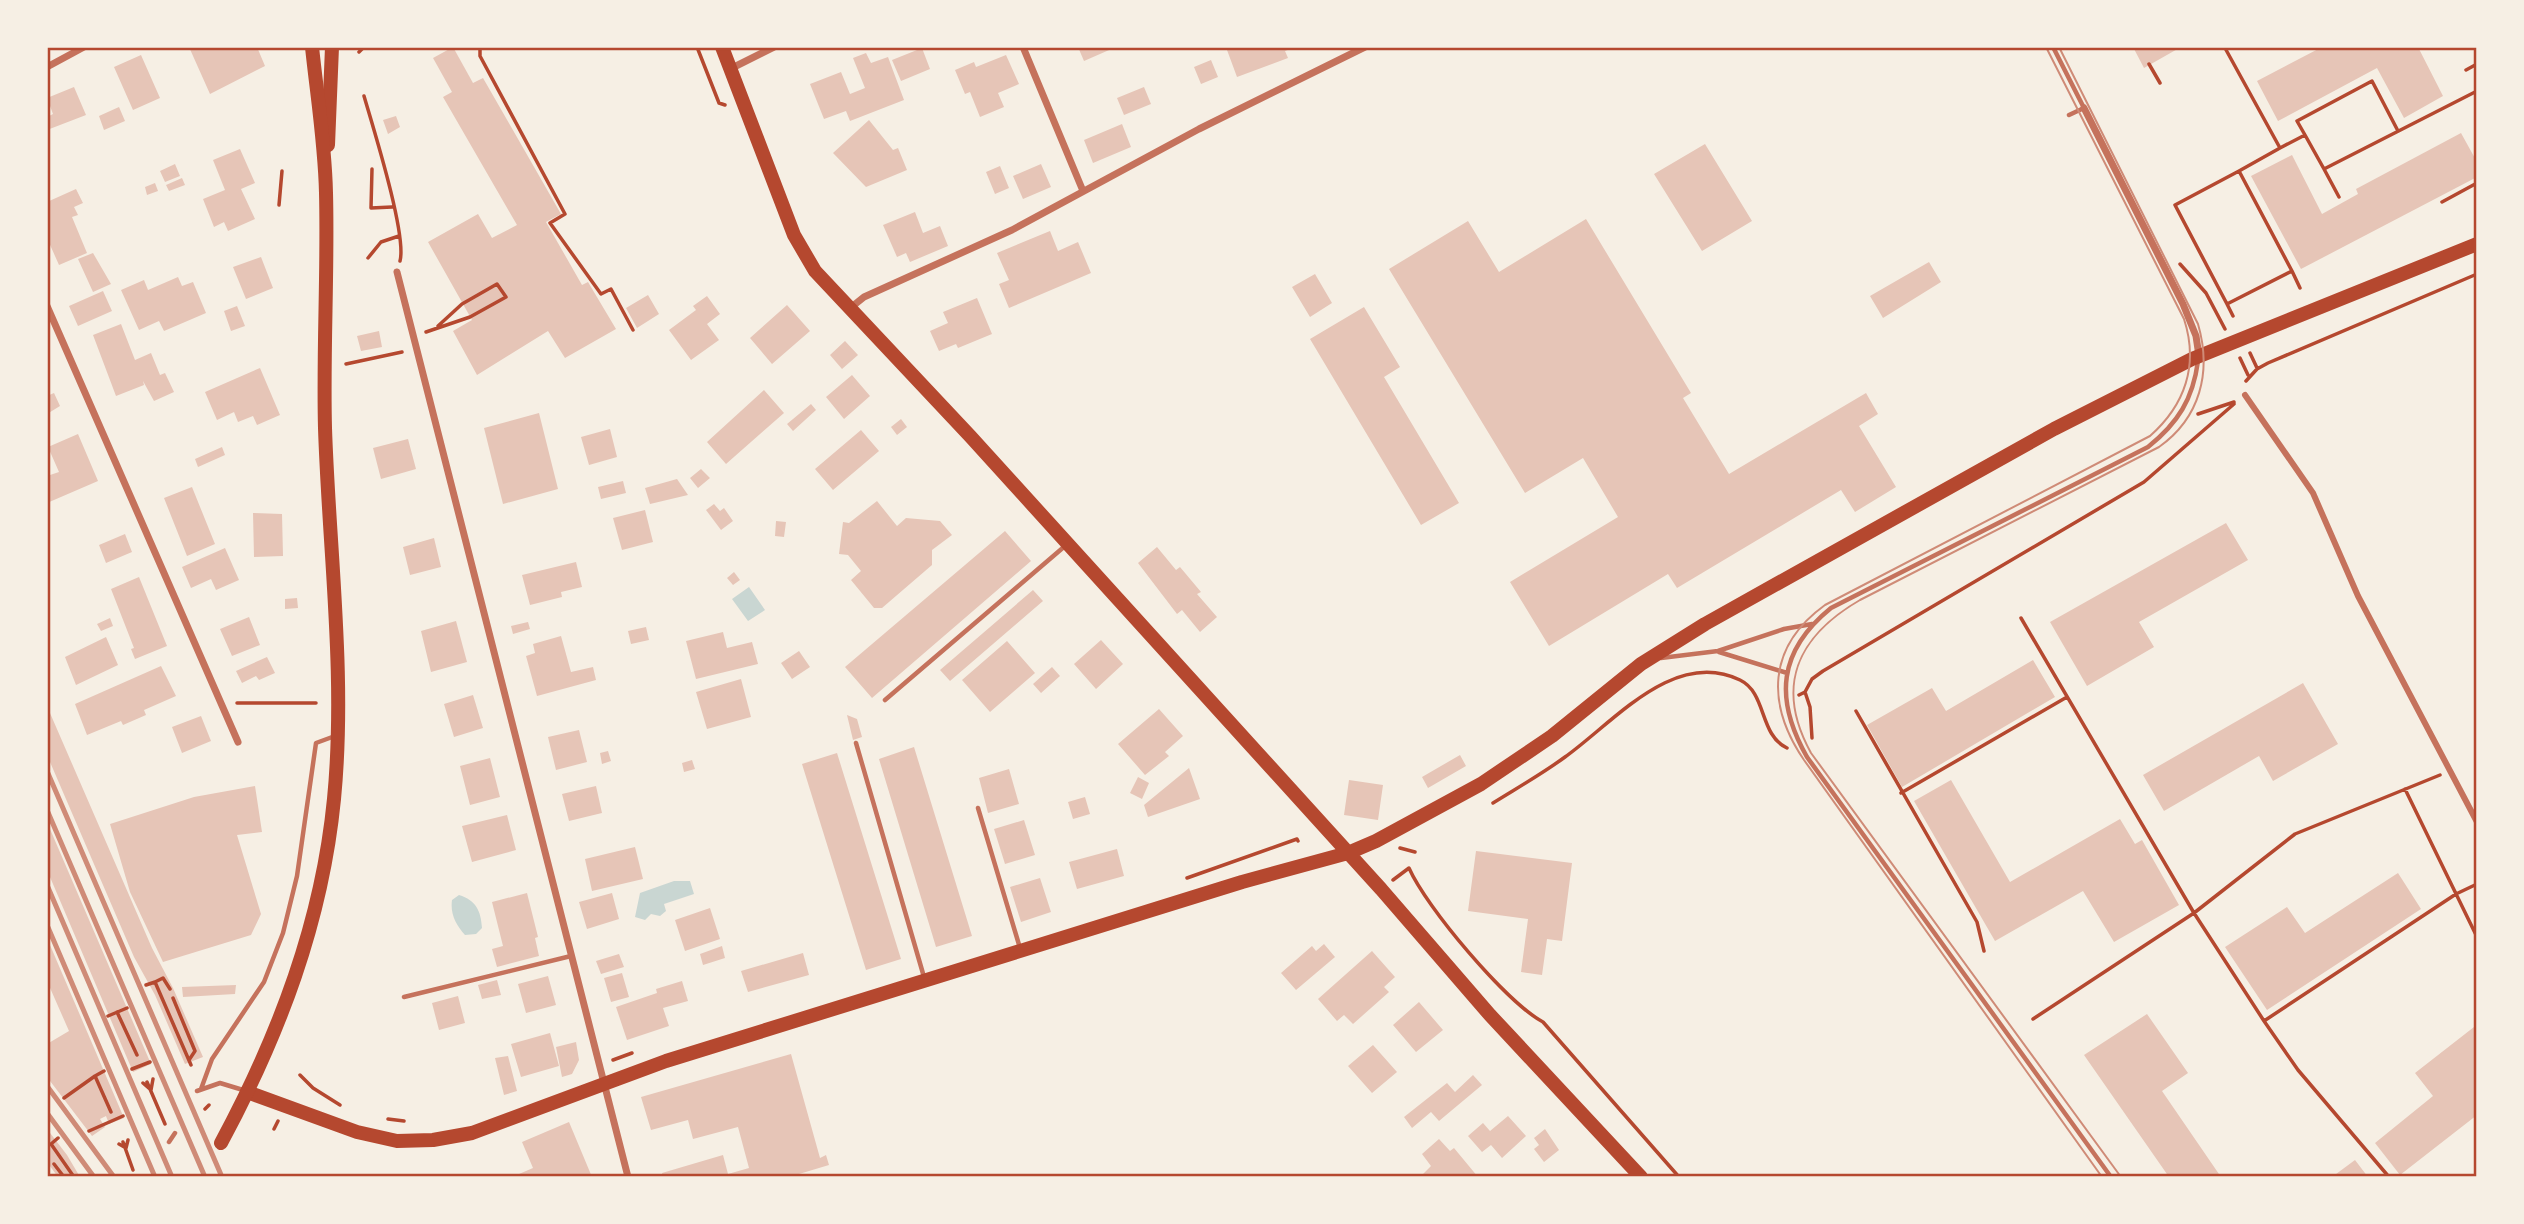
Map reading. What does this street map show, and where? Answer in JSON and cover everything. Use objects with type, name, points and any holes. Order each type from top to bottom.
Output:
[{"type":"main road","points":[[312,47],[326,188]]},
{"type":"main road","points":[[221,1143],[287,1001],[310,931],[327,853],[334,798],[337,735],[323,345],[332,47]]},
{"type":"main road","points":[[722,47],[794,235],[815,271],[1068,544],[1348,853],[1490,1015],[1641,1177]]},
{"type":"main road","points":[[247,1092],[357,1132],[397,1141],[433,1140],[472,1133],[604,1083],[1242,883],[1348,853],[1376,841],[1492,777],[1552,736],[1641,664],[1796,571],[2054,429],[2199,356],[2477,244]]},
{"type":"street","points":[[47,67],[84,47]]},
{"type":"street","points":[[730,69],[774,47]]},
{"type":"street","points":[[1023,47],[1083,191]]},
{"type":"street","points":[[1338,47],[1343,58]]},
{"type":"street","points":[[849,309],[864,297],[1012,230],[1365,47]]},
{"type":"street","points":[[2084,108],[2183,304],[2196,336],[2199,356]]},
{"type":"street","points":[[397,272],[628,1177]]},
{"type":"street","points":[[47,306],[238,741]]},
{"type":"street","points":[[2245,395],[2313,493],[2358,596],[2448,772],[2477,822]]},
{"type":"lane","points":[[2053,47],[2084,108],[2069,115]]},
{"type":"lane","points":[[2111,1177],[1807,757],[1790,719],[1787,673],[1794,650],[1813,624],[1831,608],[2148,447],[2172,426],[2183,410],[2193,389],[2199,356]]},
{"type":"lane","points":[[884,700],[1068,544]]},
{"type":"lane","points":[[1641,664],[1672,655],[1718,651],[1784,629],[1813,624]]},
{"type":"lane","points":[[1718,651],[1787,673]]},
{"type":"lane","points":[[247,1092],[220,1083],[199,1090],[212,1059],[264,982],[272,965],[297,876],[316,743],[337,735]]},
{"type":"lane","points":[[856,743],[925,981]]},
{"type":"lane","points":[[978,808],[1021,952]]},
{"type":"lane","points":[[404,997],[571,956]]},
{"type":"lane","points":[[169,1142],[175,1133]]},
{"type":"path","points":[[359,52],[364,47]]},
{"type":"path","points":[[480,47],[480,56],[565,215],[550,223],[601,294],[611,289],[633,330]]},
{"type":"path","points":[[2225,48],[2280,148]]},
{"type":"path","points":[[2150,64],[2160,83]]},
{"type":"path","points":[[2466,70],[2477,64]]},
{"type":"path","points":[[2339,197],[2297,121],[2372,80],[2398,131]]},
{"type":"path","points":[[2324,169],[2477,91]]},
{"type":"path","points":[[364,96],[399,236],[402,252],[397,272]]},
{"type":"path","points":[[2233,316],[2175,205],[2305,135]]},
{"type":"path","points":[[372,169],[371,208],[393,207]]},
{"type":"path","points":[[2239,171],[2300,288]]},
{"type":"path","points":[[279,205],[282,172]]},
{"type":"path","points":[[2442,202],[2477,183]]},
{"type":"path","points":[[368,258],[381,242],[399,236]]},
{"type":"path","points":[[2180,263],[2206,293],[2222,321]]},
{"type":"path","points":[[2227,303],[2292,271]]},
{"type":"path","points":[[2245,395],[2244,384],[2257,369],[2477,274]]},
{"type":"path","points":[[497,284],[506,297],[470,317],[438,326],[465,303],[497,284]]},
{"type":"path","points":[[346,364],[418,349]]},
{"type":"path","points":[[2250,351],[2257,369]]},
{"type":"path","points":[[1799,695],[1805,692],[1812,678],[1823,671],[2144,482],[2236,402],[2198,414]]},
{"type":"path","points":[[2021,618],[2194,913],[2264,1021],[2298,1070],[2389,1177]]},
{"type":"path","points":[[1493,803],[1563,759],[1661,683],[1705,671],[1723,673],[1743,681],[1757,697],[1776,743],[1807,757]]},
{"type":"path","points":[[1805,692],[1810,706]]},
{"type":"path","points":[[1901,793],[2067,696]]},
{"type":"path","points":[[221,703],[316,703]]},
{"type":"path","points":[[1856,711],[1977,922],[1984,951]]},
{"type":"path","points":[[2033,1019],[2194,913],[2295,834],[2448,772]]},
{"type":"path","points":[[2405,789],[2458,893],[2477,937]]},
{"type":"path","points":[[1409,869],[1418,889],[1500,986],[1517,1005],[1543,1022],[1679,1177]]},
{"type":"path","points":[[2264,1021],[2458,893],[2477,884]]},
{"type":"path","points":[[146,985],[163,978],[170,989]]},
{"type":"path","points":[[155,982],[190,1063],[195,1051],[173,998]]},
{"type":"path","points":[[108,1016],[127,1008]]},
{"type":"path","points":[[117,1012],[137,1055]]},
{"type":"path","points":[[132,1069],[149,1062]]},
{"type":"path","points":[[64,1098],[104,1071]]},
{"type":"path","points":[[300,1075],[313,1088],[351,1109]]},
{"type":"path","points":[[95,1076],[111,1112]]},
{"type":"path","points":[[151,1090],[153,1079]]},
{"type":"path","points":[[145,1082],[163,1117]]},
{"type":"path","points":[[89,1131],[123,1116]]},
{"type":"path","points":[[387,1119],[412,1123]]},
{"type":"path","points":[[58,1138],[49,1145],[74,1177]]},
{"type":"path","points":[[123,1142],[133,1170]]},
{"type":"path","points":[[54,1164],[64,1177]]},
{"type":"shaded area","points":[[749,587],[765,610],[748,621],[732,599]]},
{"type":"shaded area","points":[[674,881],[690,881],[694,894],[664,904],[666,911],[660,916],[651,914],[645,920],[635,917],[640,893]]},
{"type":"shaded area","points":[[459,895],[470,900],[479,911],[482,928],[476,934],[465,935],[454,919],[452,900]]},
{"type":"building","points":[[189,47],[257,47],[265,66],[210,94]]},
{"type":"building","points":[[453,47],[473,83],[483,78],[561,214],[546,222],[582,285],[588,282],[616,329],[565,358],[548,331],[477,375],[453,331],[472,320],[428,242],[478,214],[492,238],[517,225],[443,97],[452,92],[433,58]]},
{"type":"building","points":[[1078,47],[1116,47],[1084,61]]},
{"type":"building","points":[[1235,47],[1295,47],[1285,51],[1288,58],[1237,77],[1227,50]]},
{"type":"building","points":[[2133,47],[2181,47],[2144,68]]},
{"type":"building","points":[[2322,47],[2418,47],[2443,96],[2404,118],[2377,68],[2278,121],[2257,81]]},
{"type":"building","points":[[922,48],[930,69],[901,81],[892,60]]},
{"type":"building","points":[[866,53],[871,63],[888,57],[904,100],[850,121],[846,111],[824,119],[810,84],[841,72],[850,94],[865,88],[853,58]]},
{"type":"building","points":[[141,55],[160,98],[133,110],[114,67]]},
{"type":"building","points":[[1006,55],[1019,84],[998,93],[1004,107],[980,117],[970,92],[965,94],[955,70],[974,62],[976,67]]},
{"type":"building","points":[[1211,60],[1218,77],[1201,84],[1194,67]]},
{"type":"building","points":[[74,87],[86,115],[47,130],[47,117],[53,114],[47,98]]},
{"type":"building","points":[[1144,87],[1151,104],[1124,115],[1117,98]]},
{"type":"building","points":[[119,107],[125,121],[104,130],[99,116]]},
{"type":"building","points":[[396,116],[400,127],[388,134],[383,120]]},
{"type":"building","points":[[869,120],[893,150],[898,148],[907,170],[866,187],[833,153]]},
{"type":"building","points":[[1122,124],[1131,147],[1093,163],[1084,140]]},
{"type":"building","points":[[2461,133],[2477,162],[2477,177],[2301,269],[2251,176],[2292,155],[2322,214],[2358,194],[2356,189]]},
{"type":"building","points":[[1705,144],[1752,221],[1702,251],[1654,174]]},
{"type":"building","points":[[240,149],[255,183],[241,189],[255,219],[228,231],[224,222],[214,227],[203,199],[225,190],[213,160]]},
{"type":"building","points":[[175,164],[180,176],[165,182],[160,171]]},
{"type":"building","points":[[1041,164],[1051,187],[1023,199],[1013,176]]},
{"type":"building","points":[[1000,166],[1009,188],[995,194],[986,172]]},
{"type":"building","points":[[182,178],[185,185],[169,191],[166,185]]},
{"type":"building","points":[[155,183],[158,191],[147,195],[145,187]]},
{"type":"building","points":[[76,189],[83,203],[74,207],[78,215],[72,217],[87,253],[59,265],[47,238],[47,202]]},
{"type":"building","points":[[915,212],[923,233],[940,226],[948,246],[910,262],[906,253],[897,257],[883,225]]},
{"type":"building","points":[[1586,219],[1691,393],[1683,398],[1729,474],[1866,393],[1878,414],[1859,426],[1896,487],[1855,512],[1841,490],[1677,588],[1668,574],[1549,646],[1510,582],[1618,517],[1583,458],[1525,493],[1389,269],[1468,221],[1499,272]]},
{"type":"building","points":[[1050,231],[1058,251],[1078,242],[1091,273],[1009,308],[999,284],[1009,280],[997,253]]},
{"type":"building","points":[[93,253],[111,284],[93,292],[78,259]]},
{"type":"building","points":[[261,257],[273,288],[246,299],[233,267]]},
{"type":"building","points":[[1929,262],[1941,282],[1883,318],[1870,296]]},
{"type":"building","points":[[1315,274],[1332,303],[1310,317],[1292,287]]},
{"type":"building","points":[[178,277],[182,286],[193,282],[206,313],[164,331],[159,321],[139,330],[121,290],[144,280],[148,290]]},
{"type":"building","points":[[103,291],[112,311],[78,326],[69,306]]},
{"type":"building","points":[[648,295],[659,314],[637,328],[626,308]]},
{"type":"building","points":[[707,296],[720,314],[707,324],[719,340],[691,360],[669,330],[696,310],[693,306]]},
{"type":"building","points":[[977,298],[992,334],[958,348],[956,344],[939,351],[930,331],[948,323],[943,312]]},
{"type":"building","points":[[787,305],[810,331],[772,364],[750,338]]},
{"type":"building","points":[[237,306],[245,326],[231,331],[224,311]]},
{"type":"building","points":[[1364,307],[1400,367],[1384,377],[1459,503],[1421,525],[1310,339]]},
{"type":"building","points":[[121,324],[135,360],[151,353],[160,375],[165,373],[174,392],[154,401],[143,381],[144,385],[116,396],[93,335]]},
{"type":"building","points":[[379,331],[382,347],[361,351],[357,336]]},
{"type":"building","points":[[845,341],[858,355],[842,369],[830,355]]},
{"type":"building","points":[[260,368],[280,415],[257,425],[253,416],[238,422],[234,412],[217,420],[205,392]]},
{"type":"building","points":[[852,375],[870,396],[844,419],[826,397]]},
{"type":"building","points":[[764,390],[784,413],[726,464],[707,442]]},
{"type":"building","points":[[54,393],[60,406],[47,414],[47,396]]},
{"type":"building","points":[[811,404],[816,410],[793,431],[787,424]]},
{"type":"building","points":[[539,413],[558,489],[503,504],[484,428]]},
{"type":"building","points":[[901,419],[907,427],[897,435],[891,427]]},
{"type":"building","points":[[610,429],[617,457],[589,465],[581,437]]},
{"type":"building","points":[[861,430],[879,451],[833,490],[815,469]]},
{"type":"building","points":[[78,434],[98,481],[47,503],[47,476],[59,472],[48,447]]},
{"type":"building","points":[[408,439],[416,469],[381,479],[373,448]]},
{"type":"building","points":[[222,447],[225,455],[198,467],[195,459]]},
{"type":"building","points":[[701,469],[710,478],[698,488],[690,478]]},
{"type":"building","points":[[677,479],[688,495],[650,504],[645,488]]},
{"type":"building","points":[[623,481],[626,493],[601,499],[598,487]]},
{"type":"building","points":[[192,487],[215,544],[187,556],[164,498]]},
{"type":"building","points":[[877,501],[897,526],[906,518],[940,521],[952,535],[932,550],[932,565],[882,608],[874,608],[851,580],[861,571],[848,555],[839,554],[843,522],[849,523]]},
{"type":"building","points":[[714,504],[720,511],[724,508],[733,521],[721,530],[706,510]]},
{"type":"building","points":[[645,510],[653,542],[622,550],[613,518]]},
{"type":"building","points":[[253,513],[282,514],[283,556],[254,557]]},
{"type":"building","points":[[776,521],[786,522],[784,537],[775,536]]},
{"type":"building","points":[[2226,523],[2248,560],[2139,622],[2154,647],[2087,686],[2050,622]]},
{"type":"building","points":[[1005,531],[1031,561],[872,698],[845,667]]},
{"type":"building","points":[[125,534],[132,552],[106,563],[99,545]]},
{"type":"building","points":[[434,538],[441,567],[410,575],[403,547]]},
{"type":"building","points":[[1157,547],[1176,570],[1180,567],[1201,592],[1197,594],[1217,617],[1200,632],[1182,610],[1177,614],[1138,563]]},
{"type":"building","points":[[225,548],[239,580],[216,590],[211,579],[191,588],[182,567]]},
{"type":"building","points":[[576,562],[582,587],[561,592],[562,597],[530,605],[522,575]]},
{"type":"building","points":[[734,572],[740,580],[733,585],[727,578]]},
{"type":"building","points":[[139,577],[167,646],[135,659],[131,649],[134,648],[111,589]]},
{"type":"building","points":[[1033,590],[1043,601],[950,681],[940,670]]},
{"type":"building","points":[[297,598],[298,608],[285,609],[285,599]]},
{"type":"building","points":[[249,617],[260,645],[232,656],[220,629]]},
{"type":"building","points":[[110,618],[113,626],[101,631],[97,624]]},
{"type":"building","points":[[456,621],[467,662],[431,672],[421,631]]},
{"type":"building","points":[[528,622],[530,629],[513,634],[511,626]]},
{"type":"building","points":[[646,627],[649,640],[631,644],[628,631]]},
{"type":"building","points":[[723,632],[727,648],[752,642],[758,664],[696,679],[686,641]]},
{"type":"building","points":[[561,636],[571,672],[593,667],[596,680],[537,696],[526,656],[535,653],[533,644]]},
{"type":"building","points":[[106,637],[118,665],[76,685],[65,657]]},
{"type":"building","points":[[1101,640],[1123,664],[1096,689],[1074,664]]},
{"type":"building","points":[[1007,641],[1035,673],[990,712],[962,680]]},
{"type":"building","points":[[799,651],[810,667],[792,679],[781,663]]},
{"type":"building","points":[[267,657],[275,673],[259,680],[256,676],[242,683],[236,671]]},
{"type":"building","points":[[2033,660],[2055,697],[1902,787],[1867,725],[1932,688],[1946,711]]},
{"type":"building","points":[[161,666],[176,696],[144,710],[146,715],[123,725],[121,721],[87,735],[75,704]]},
{"type":"building","points":[[1052,667],[1060,676],[1041,693],[1033,684]]},
{"type":"building","points":[[741,679],[751,717],[707,729],[696,692]]},
{"type":"building","points":[[2303,683],[2338,744],[2273,781],[2259,756],[2164,811],[2143,775]]},
{"type":"building","points":[[473,695],[483,728],[454,737],[444,704]]},
{"type":"building","points":[[1159,709],[1183,736],[1165,752],[1169,756],[1145,775],[1118,744]]},
{"type":"building","points":[[50,713],[152,948],[203,1057],[185,1064],[155,995],[134,957],[47,755],[47,714]]},
{"type":"building","points":[[847,715],[857,719],[862,737],[853,740]]},
{"type":"building","points":[[201,716],[211,741],[182,753],[172,727]]},
{"type":"building","points":[[579,730],[587,762],[556,770],[548,737]]},
{"type":"building","points":[[914,747],[972,936],[936,947],[879,759]]},
{"type":"building","points":[[608,751],[611,761],[602,764],[600,753]]},
{"type":"building","points":[[837,753],[901,959],[866,970],[802,764]]},
{"type":"building","points":[[1460,755],[1466,766],[1428,788],[1422,777]]},
{"type":"building","points":[[490,758],[500,797],[470,805],[460,766]]},
{"type":"building","points":[[692,760],[695,769],[684,772],[682,763]]},
{"type":"building","points":[[1189,768],[1200,799],[1148,817],[1144,805]]},
{"type":"building","points":[[1009,769],[1019,804],[988,813],[979,778]]},
{"type":"building","points":[[1138,777],[1149,783],[1142,799],[1130,793]]},
{"type":"building","points":[[1349,780],[1383,785],[1378,820],[1344,815]]},
{"type":"building","points":[[1951,780],[2010,882],[2120,819],[2135,844],[2142,840],[2179,905],[2114,942],[2083,891],[1995,941],[1914,801]]},
{"type":"building","points":[[255,786],[262,832],[237,835],[261,914],[251,935],[163,962],[130,892],[110,824],[194,797]]},
{"type":"building","points":[[596,786],[602,813],[569,821],[562,794]]},
{"type":"building","points":[[1085,797],[1090,814],[1073,819],[1068,802]]},
{"type":"building","points":[[507,815],[516,850],[472,862],[462,826]]},
{"type":"building","points":[[1024,820],[1035,855],[1005,864],[994,829]]},
{"type":"building","points":[[47,822],[151,1064],[133,1072],[47,870]]},
{"type":"building","points":[[635,847],[643,879],[592,891],[585,859]]},
{"type":"building","points":[[1117,849],[1124,876],[1077,889],[1069,862]]},
{"type":"building","points":[[1476,851],[1572,863],[1562,941],[1547,939],[1542,975],[1521,972],[1528,919],[1468,911]]},
{"type":"building","points":[[2398,873],[2421,909],[2267,1010],[2225,947],[2287,907],[2305,933]]},
{"type":"building","points":[[1040,878],[1051,912],[1021,922],[1010,887]]},
{"type":"building","points":[[527,893],[538,937],[535,938],[539,956],[497,967],[492,949],[503,946],[492,902]]},
{"type":"building","points":[[612,893],[619,919],[587,929],[579,902]]},
{"type":"building","points":[[710,908],[720,939],[685,951],[675,920]]},
{"type":"building","points":[[47,938],[124,1118],[109,1124],[106,1116],[100,1119],[105,1127],[92,1136],[47,1077],[47,1044],[69,1031],[47,981]]},
{"type":"building","points":[[1324,944],[1335,957],[1296,990],[1281,973],[1312,946],[1316,951]]},
{"type":"building","points":[[722,946],[725,958],[703,965],[700,954]]},
{"type":"building","points":[[1372,951],[1395,977],[1384,987],[1389,992],[1353,1024],[1344,1015],[1337,1021],[1318,999]]},
{"type":"building","points":[[803,953],[809,975],[748,992],[741,971]]},
{"type":"building","points":[[619,954],[624,967],[601,974],[596,961]]},
{"type":"building","points":[[622,973],[629,997],[611,1002],[604,978]]},
{"type":"building","points":[[548,976],[556,1005],[526,1013],[518,984]]},
{"type":"building","points":[[497,980],[501,995],[482,999],[478,985]]},
{"type":"building","points":[[682,981],[688,1001],[663,1008],[669,1026],[627,1040],[616,1007]]},
{"type":"building","points":[[236,985],[235,994],[183,997],[182,987]]},
{"type":"building","points":[[458,996],[465,1023],[439,1030],[432,1003]]},
{"type":"building","points":[[1419,1002],[1443,1030],[1416,1052],[1393,1025]]},
{"type":"building","points":[[2147,1014],[2188,1073],[2162,1091],[2221,1177],[2169,1177],[2084,1055]]},
{"type":"building","points":[[2474,1027],[2477,1030],[2477,1115],[2400,1175],[2375,1143],[2433,1096],[2415,1073]]},
{"type":"building","points":[[550,1033],[559,1066],[521,1077],[511,1044]]},
{"type":"building","points":[[576,1042],[579,1060],[572,1074],[562,1077],[556,1047]]},
{"type":"building","points":[[1373,1045],[1397,1072],[1372,1093],[1348,1066]]},
{"type":"building","points":[[791,1054],[820,1158],[826,1155],[829,1165],[789,1177],[663,1177],[662,1173],[723,1155],[728,1174],[749,1168],[738,1127],[693,1139],[688,1120],[651,1130],[641,1097]]},
{"type":"building","points":[[508,1056],[517,1091],[504,1095],[495,1058]]},
{"type":"building","points":[[1473,1075],[1482,1085],[1439,1121],[1431,1112],[1412,1128],[1404,1117],[1447,1083],[1455,1092]]},
{"type":"building","points":[[1508,1116],[1526,1136],[1502,1158],[1491,1145],[1482,1152],[1468,1136],[1483,1123],[1490,1131]]},
{"type":"building","points":[[569,1122],[592,1177],[512,1177],[533,1168],[522,1142]]},
{"type":"building","points":[[47,1129],[80,1177],[58,1177],[47,1162]]},
{"type":"building","points":[[1545,1129],[1559,1150],[1544,1162],[1534,1149],[1539,1145],[1534,1138]]},
{"type":"building","points":[[1439,1139],[1450,1151],[1454,1148],[1478,1177],[1420,1177],[1431,1166],[1422,1154]]},
{"type":"building","points":[[2355,1160],[2368,1177],[2332,1177]]},
{"type":"tram line","points":[[2046,47],[2184,319],[2190,352],[2186,383],[2172,411],[2150,436],[1825,605],[1806,621],[1792,639],[1778,677],[1783,718],[1804,760],[2102,1177]]},
{"type":"tram line","points":[[2059,47],[2198,324],[2204,359],[2203,376],[2193,408],[2173,435],[2159,447],[1860,600],[1839,614],[1807,647],[1798,665],[1794,706],[1800,729],[1811,753],[2121,1177]]},
{"type":"railway","points":[[47,771],[222,1177]]},
{"type":"railway","points":[[47,810],[205,1177]]},
{"type":"railway","points":[[47,885],[172,1177]]},
{"type":"railway","points":[[47,925],[155,1177]]},
{"type":"railway","points":[[47,1086],[114,1177]]},
{"type":"railway","points":[[47,1113],[94,1177]]}]
